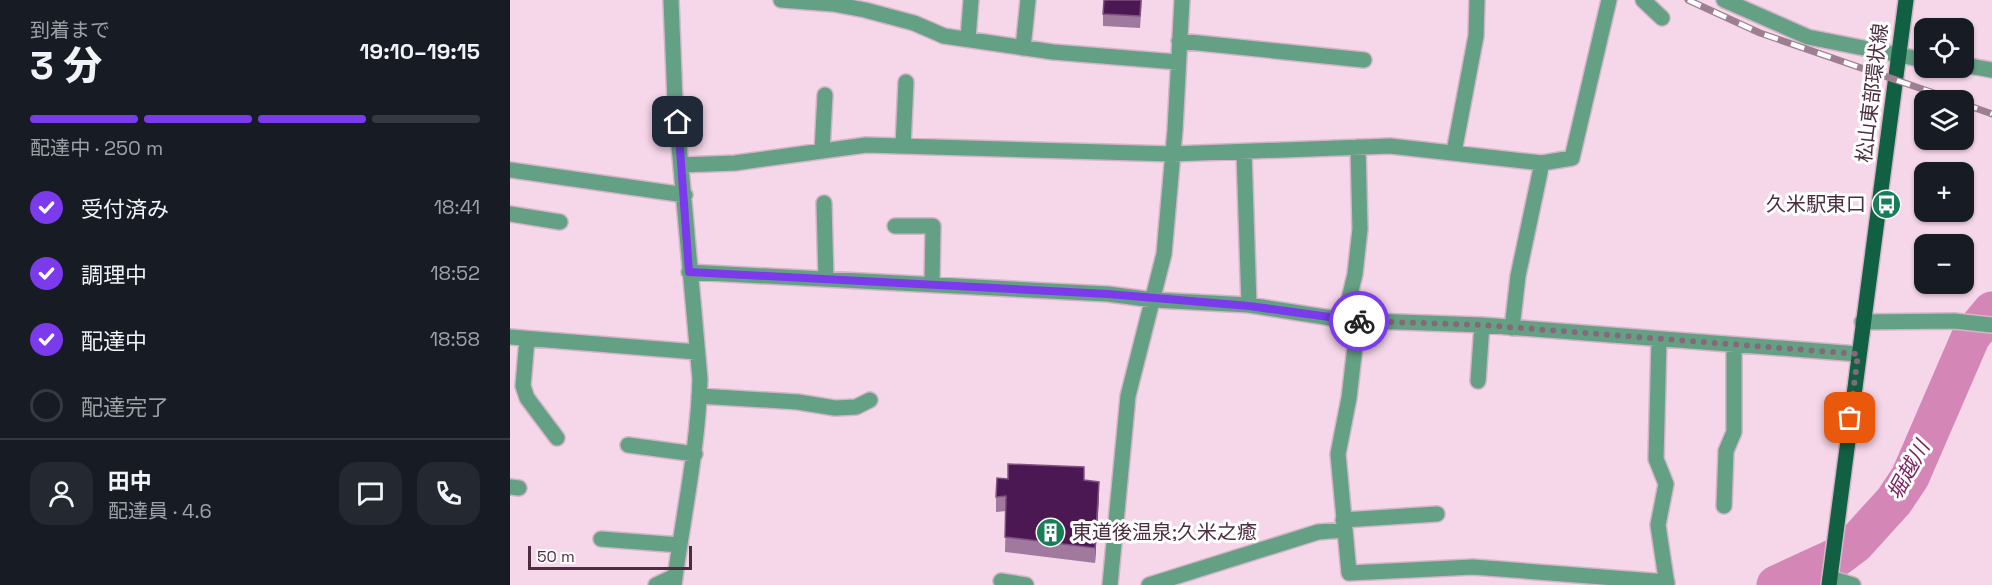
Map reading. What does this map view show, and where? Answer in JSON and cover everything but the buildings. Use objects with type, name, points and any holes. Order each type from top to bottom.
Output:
[{"type":"main road","name":"松山東部環状線","points":[[1830,578],[1896,56],[1906,0]]},
{"type":"street","points":[[656,585],[674,580],[695,454],[699,396],[685,195],[675,101],[671,0]]},
{"type":"street","points":[[781,0],[833,2],[914,23],[944,36],[1023,48],[1177,62]]},
{"type":"street","points":[[887,16],[888,0]]},
{"type":"street","points":[[968,39],[971,0]]},
{"type":"street","points":[[1023,48],[1028,0]]},
{"type":"street","points":[[1110,585],[1128,396],[1164,254],[1182,0]]},
{"type":"street","points":[[1454,152],[1476,36],[1478,0]]},
{"type":"street","points":[[682,165],[735,164],[866,145],[1172,154],[1390,146],[1542,163],[1572,158],[1609,0]]},
{"type":"street","points":[[1643,0],[1662,18]]},
{"type":"street","points":[[1724,0],[1808,37],[1914,59]]},
{"type":"street","points":[[1179,41],[1364,60]]},
{"type":"street","points":[[1974,67],[1992,70]]},
{"type":"street","points":[[903,146],[906,82]]},
{"type":"street","points":[[822,151],[825,95]]},
{"type":"street","points":[[1358,147],[1360,229],[1351,320],[1349,398],[1338,454],[1349,573],[1473,567],[1667,584],[1658,525],[1666,484],[1656,459],[1659,339]]},
{"type":"street","points":[[1244,152],[1249,306]]},
{"type":"street","points":[[1512,328],[1518,276],[1542,163]]},
{"type":"street","points":[[510,171],[685,195]]},
{"type":"street","points":[[824,203],[826,279]]},
{"type":"street","points":[[510,213],[560,222]]},
{"type":"street","points":[[895,226],[933,226],[932,285]]},
{"type":"street","points":[[689,272],[1108,294],[1154,300],[1249,306],[1351,320],[1482,325],[1858,354]]},
{"type":"street","points":[[1862,322],[1966,322],[1992,325]]},
{"type":"street","points":[[1478,381],[1482,325]]},
{"type":"street","points":[[510,337],[697,352]]},
{"type":"street","points":[[527,339],[525,392],[557,438]]},
{"type":"street","points":[[1724,506],[1726,451],[1734,432],[1734,345]]},
{"type":"street","points":[[699,396],[798,402],[836,408],[856,407],[870,400]]},
{"type":"street","points":[[628,445],[695,454]]},
{"type":"street","points":[[1149,585],[1344,525],[1437,514]]},
{"type":"street","points":[[601,539],[680,545]]},
{"type":"street","points":[[1830,578],[1853,585]]},
{"type":"street","points":[[1001,581],[1026,585]]},
{"type":"waterway","name":"堀越川","points":[[1776,585],[1839,556],[1855,544],[1894,501],[1910,477],[1971,336],[1992,311]]},
{"type":"railway","points":[[1688,0],[1760,33],[1925,90]]},
{"type":"railway","points":[[1974,108],[1992,114]]},
{"type":"way so far","points":[[1359,321],[1482,325],[1858,354],[1850,418]]},
{"type":"place","name":"久米駅東口","points":[[1887,204]]},
{"type":"place","name":"東道後温泉;久米之癒","points":[[1051,532]]},
{"type":"route","points":[[678,122],[689,272],[1108,294],[1154,300],[1249,306],[1359,321]]}]
